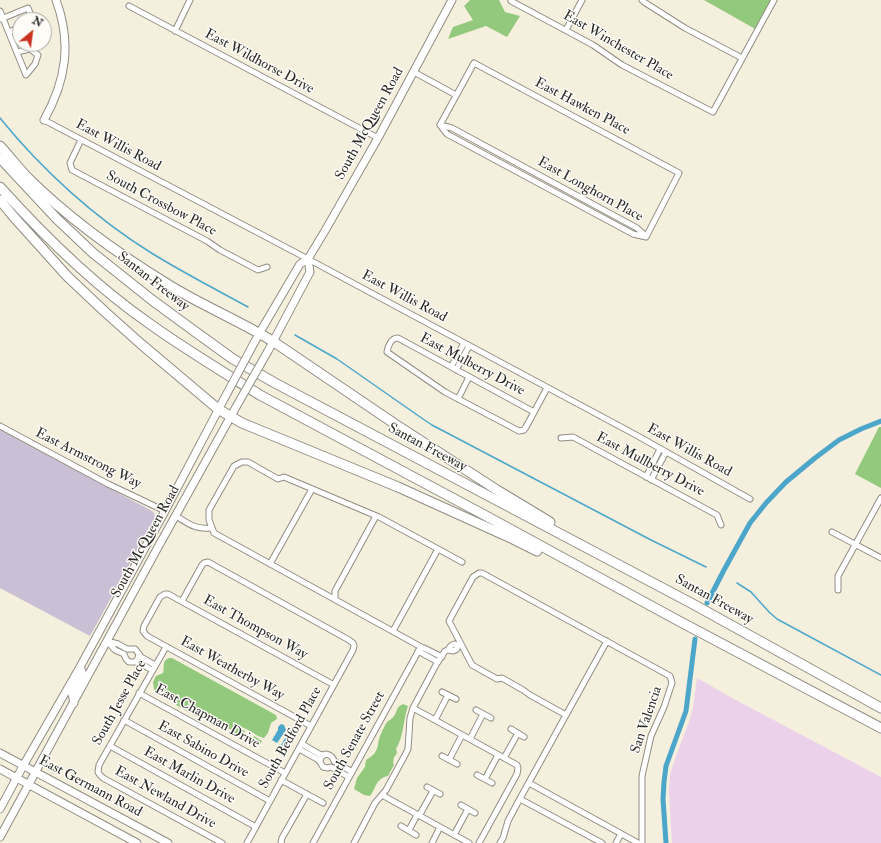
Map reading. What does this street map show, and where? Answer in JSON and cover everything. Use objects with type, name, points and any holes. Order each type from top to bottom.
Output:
[{"type":"highway","points":[[0,146],[26,176],[64,210],[100,239],[169,286],[274,342],[392,422],[527,509],[691,603]]},
{"type":"highway","name":"Santan Freeway","points":[[0,158],[58,219],[93,253],[152,300],[233,359],[289,391],[691,603],[881,708]]},
{"type":"highway","points":[[0,187],[48,237],[97,283],[150,324],[200,358],[260,395],[677,620],[881,728]]},
{"type":"highway","points":[[0,200],[67,276],[141,344],[218,409],[242,423],[412,493],[513,538],[581,573],[619,588]]},
{"type":"main road","points":[[44,120],[59,90],[66,55],[62,20],[56,0]]},
{"type":"main road","name":"South McQueen Road","points":[[0,809],[16,778],[80,667],[165,511],[259,333],[300,264],[308,259],[339,207],[414,72],[449,1]]},
{"type":"main road","name":"South McQueen Road","points":[[0,837],[236,407],[274,342],[310,272],[308,259]]},
{"type":"main road","points":[[165,511],[176,516]]},
{"type":"main road","points":[[97,635],[107,641]]},
{"type":"main road","points":[[74,703],[72,694],[82,674],[80,667]]},
{"type":"main road","name":"East Germann Road","points":[[0,754],[36,772],[163,842]]},
{"type":"main road","name":"East Germann Road","points":[[0,769],[137,843]]},
{"type":"street","points":[[175,31],[190,0]]},
{"type":"street","points":[[566,30],[582,0]]},
{"type":"street","points":[[642,0],[685,28],[742,58],[774,0]]},
{"type":"street","name":"East Winchester Place","points":[[512,1],[593,45],[622,65],[713,112],[742,58]]},
{"type":"street","name":"East Wildhorse Drive","points":[[129,6],[378,138]]},
{"type":"street","points":[[18,12],[28,8],[30,12]]},
{"type":"street","points":[[0,11],[1,19],[12,40]]},
{"type":"street","points":[[1,19],[12,15]]},
{"type":"street","points":[[30,49],[38,55],[35,64],[26,75],[20,58],[17,52],[30,49]]},
{"type":"street","name":"East Hawken Place","points":[[456,95],[474,62],[679,173],[646,237]]},
{"type":"street","points":[[414,72],[456,95],[440,124]]},
{"type":"street","name":"East Willis Road","points":[[44,120],[467,344],[750,499]]},
{"type":"street","name":"East Longhorn Place","points":[[440,124],[452,128],[623,220],[637,228],[646,237]]},
{"type":"street","name":"East Longhorn Place","points":[[440,124],[447,134],[465,144],[633,234],[646,237]]},
{"type":"street","points":[[465,144],[468,137]]},
{"type":"street","name":"South Crossbow Place","points":[[81,140],[70,162],[72,170],[207,241],[220,250],[258,270],[267,267]]},
{"type":"street","points":[[504,164],[507,158]]},
{"type":"street","points":[[544,186],[547,179]]},
{"type":"street","points":[[582,206],[586,200]]},
{"type":"street","points":[[620,227],[623,220]]},
{"type":"street","name":"East Mulberry Drive","points":[[458,399],[444,392],[387,352],[388,347],[393,340],[398,338],[534,412]]},
{"type":"street","points":[[451,367],[467,344]]},
{"type":"street","points":[[456,370],[467,344]]},
{"type":"street","points":[[469,377],[458,399],[519,431],[524,430],[547,388]]},
{"type":"street","name":"East Armstrong Way","points":[[0,426],[108,484],[165,511]]},
{"type":"street","name":"East Mullberry Drive","points":[[561,438],[573,437],[646,476],[717,515],[721,525]]},
{"type":"street","points":[[646,476],[660,449]]},
{"type":"street","points":[[651,480],[666,452]]},
{"type":"street","points":[[440,660],[393,631],[214,533],[209,520],[209,510],[234,466],[242,462],[248,462],[278,479],[284,477],[376,516],[462,562]]},
{"type":"street","points":[[652,465],[658,468]]},
{"type":"street","points":[[270,564],[312,489]]},
{"type":"street","points":[[838,590],[838,576],[881,498]]},
{"type":"street","points":[[176,516],[197,528],[204,530],[212,528]]},
{"type":"street","points":[[335,599],[335,591],[376,516]]},
{"type":"street","points":[[832,532],[881,558]]},
{"type":"street","points":[[393,631],[438,549]]},
{"type":"street","name":"South Bedford Place","points":[[182,601],[201,566],[208,562],[354,644],[353,650],[247,843]]},
{"type":"street","name":"San Valencia","points":[[566,715],[530,696],[524,690],[502,678],[497,679],[472,665],[459,645],[449,621],[473,577],[479,573],[482,573],[670,676],[672,683],[664,707],[651,736],[642,776],[642,843]]},
{"type":"street","name":"East Thompson Way","points":[[143,631],[144,626],[159,598],[163,594],[168,594],[334,685]]},
{"type":"street","name":"East Weatherby Way","points":[[143,631],[147,636],[311,726]]},
{"type":"street","points":[[107,641],[127,648],[135,649],[141,657],[155,665]]},
{"type":"street","points":[[107,641],[115,650],[124,654],[127,660],[131,662],[138,662],[152,670]]},
{"type":"street","points":[[500,843],[508,821],[607,641]]},
{"type":"street","points":[[354,843],[375,803],[386,790],[406,755],[408,749],[410,718],[413,708],[445,652],[452,645],[459,645]]},
{"type":"street","name":"South Jesse Place","points":[[98,772],[99,765],[166,646]]},
{"type":"street","name":"South Senate Street","points":[[313,843],[421,649]]},
{"type":"street","points":[[135,662],[139,654]]},
{"type":"street","points":[[442,692],[456,699]]},
{"type":"street","name":"East Chapman Drive","points":[[139,693],[286,773]]},
{"type":"street","points":[[435,720],[448,696]]},
{"type":"street","points":[[413,708],[517,765],[517,774],[479,843]]},
{"type":"street","points":[[476,710],[491,718]]},
{"type":"street","points":[[470,739],[483,714]]},
{"type":"street","name":"East Sabino Drive","points":[[124,720],[270,800]]},
{"type":"street","points":[[511,729],[524,737]]},
{"type":"street","points":[[504,758],[518,733]]},
{"type":"street","points":[[449,760],[462,735]]},
{"type":"street","points":[[302,744],[319,754],[330,755],[334,761],[351,774]]},
{"type":"street","name":"East Marlin Drive","points":[[110,746],[256,827]]},
{"type":"street","points":[[299,749],[317,759],[323,767],[331,767],[351,774]]},
{"type":"street","points":[[320,762],[321,757],[324,755]]},
{"type":"street","points":[[485,779],[498,755]]},
{"type":"street","points":[[442,756],[457,764]]},
{"type":"street","name":"East Newland Drive","points":[[98,772],[98,774],[103,778],[222,843]]},
{"type":"street","points":[[477,775],[492,783]]},
{"type":"street","points":[[282,780],[323,803]]},
{"type":"street","points":[[529,783],[638,843]]},
{"type":"street","points":[[427,787],[440,794]]},
{"type":"street","points":[[409,830],[433,790]]},
{"type":"street","points":[[281,843],[282,838],[307,794]]},
{"type":"street","points":[[382,795],[454,835],[462,841],[469,843]]},
{"type":"street","points":[[520,800],[602,843]]},
{"type":"street","points":[[461,805],[475,813]]},
{"type":"street","points":[[454,835],[468,809]]},
{"type":"street","points":[[401,826],[416,835]]},
{"type":"street","points":[[432,843],[440,827]]},
{"type":"street","points":[[616,843],[621,834]]},
{"type":"shaded area","points":[[0,430],[154,513],[154,520],[90,636],[0,588]]},
{"type":"shaded area","points":[[697,678],[881,777],[881,843],[672,843],[669,791],[670,775],[689,722],[693,707]]},
{"type":"green space","points":[[470,0],[499,0],[505,12],[520,16],[507,37],[486,26],[448,39],[453,27],[473,20],[464,6]]},
{"type":"green space","points":[[704,0],[774,0],[757,30]]},
{"type":"green space","points":[[879,427],[881,427],[881,488],[855,474]]},
{"type":"green space","points":[[169,658],[172,658],[276,715],[277,719],[271,723],[268,733],[264,738],[236,724],[231,729],[217,725],[209,719],[201,719],[176,705],[171,699],[165,698],[154,691],[153,682],[156,676],[163,673],[164,662]]},
{"type":"green space","points":[[403,704],[408,706],[401,739],[394,757],[394,765],[388,776],[378,781],[370,796],[364,795],[354,789],[357,778],[365,767],[366,760],[376,751],[380,737],[387,722]]},
{"type":"green space","points":[[236,726],[245,731],[241,738],[232,733]]},
{"type":"green space","points":[[254,736],[262,741],[258,747],[250,743]]},
{"type":"water","points":[[281,724],[284,725],[286,730],[277,743],[272,740]]},
{"type":"water","points":[[290,730],[293,731],[285,747],[281,745]]},
{"type":"waterway","points":[[0,118],[52,175],[111,225],[153,254],[248,307]]},
{"type":"waterway","points":[[295,335],[337,359],[432,425],[651,540],[706,567]]},
{"type":"waterway","points":[[707,603],[750,523],[786,482],[839,440],[881,421]]},
{"type":"waterway","points":[[737,583],[751,592],[777,619],[881,675]]},
{"type":"waterway","points":[[666,843],[663,799],[666,766],[686,711],[695,639]]}]
